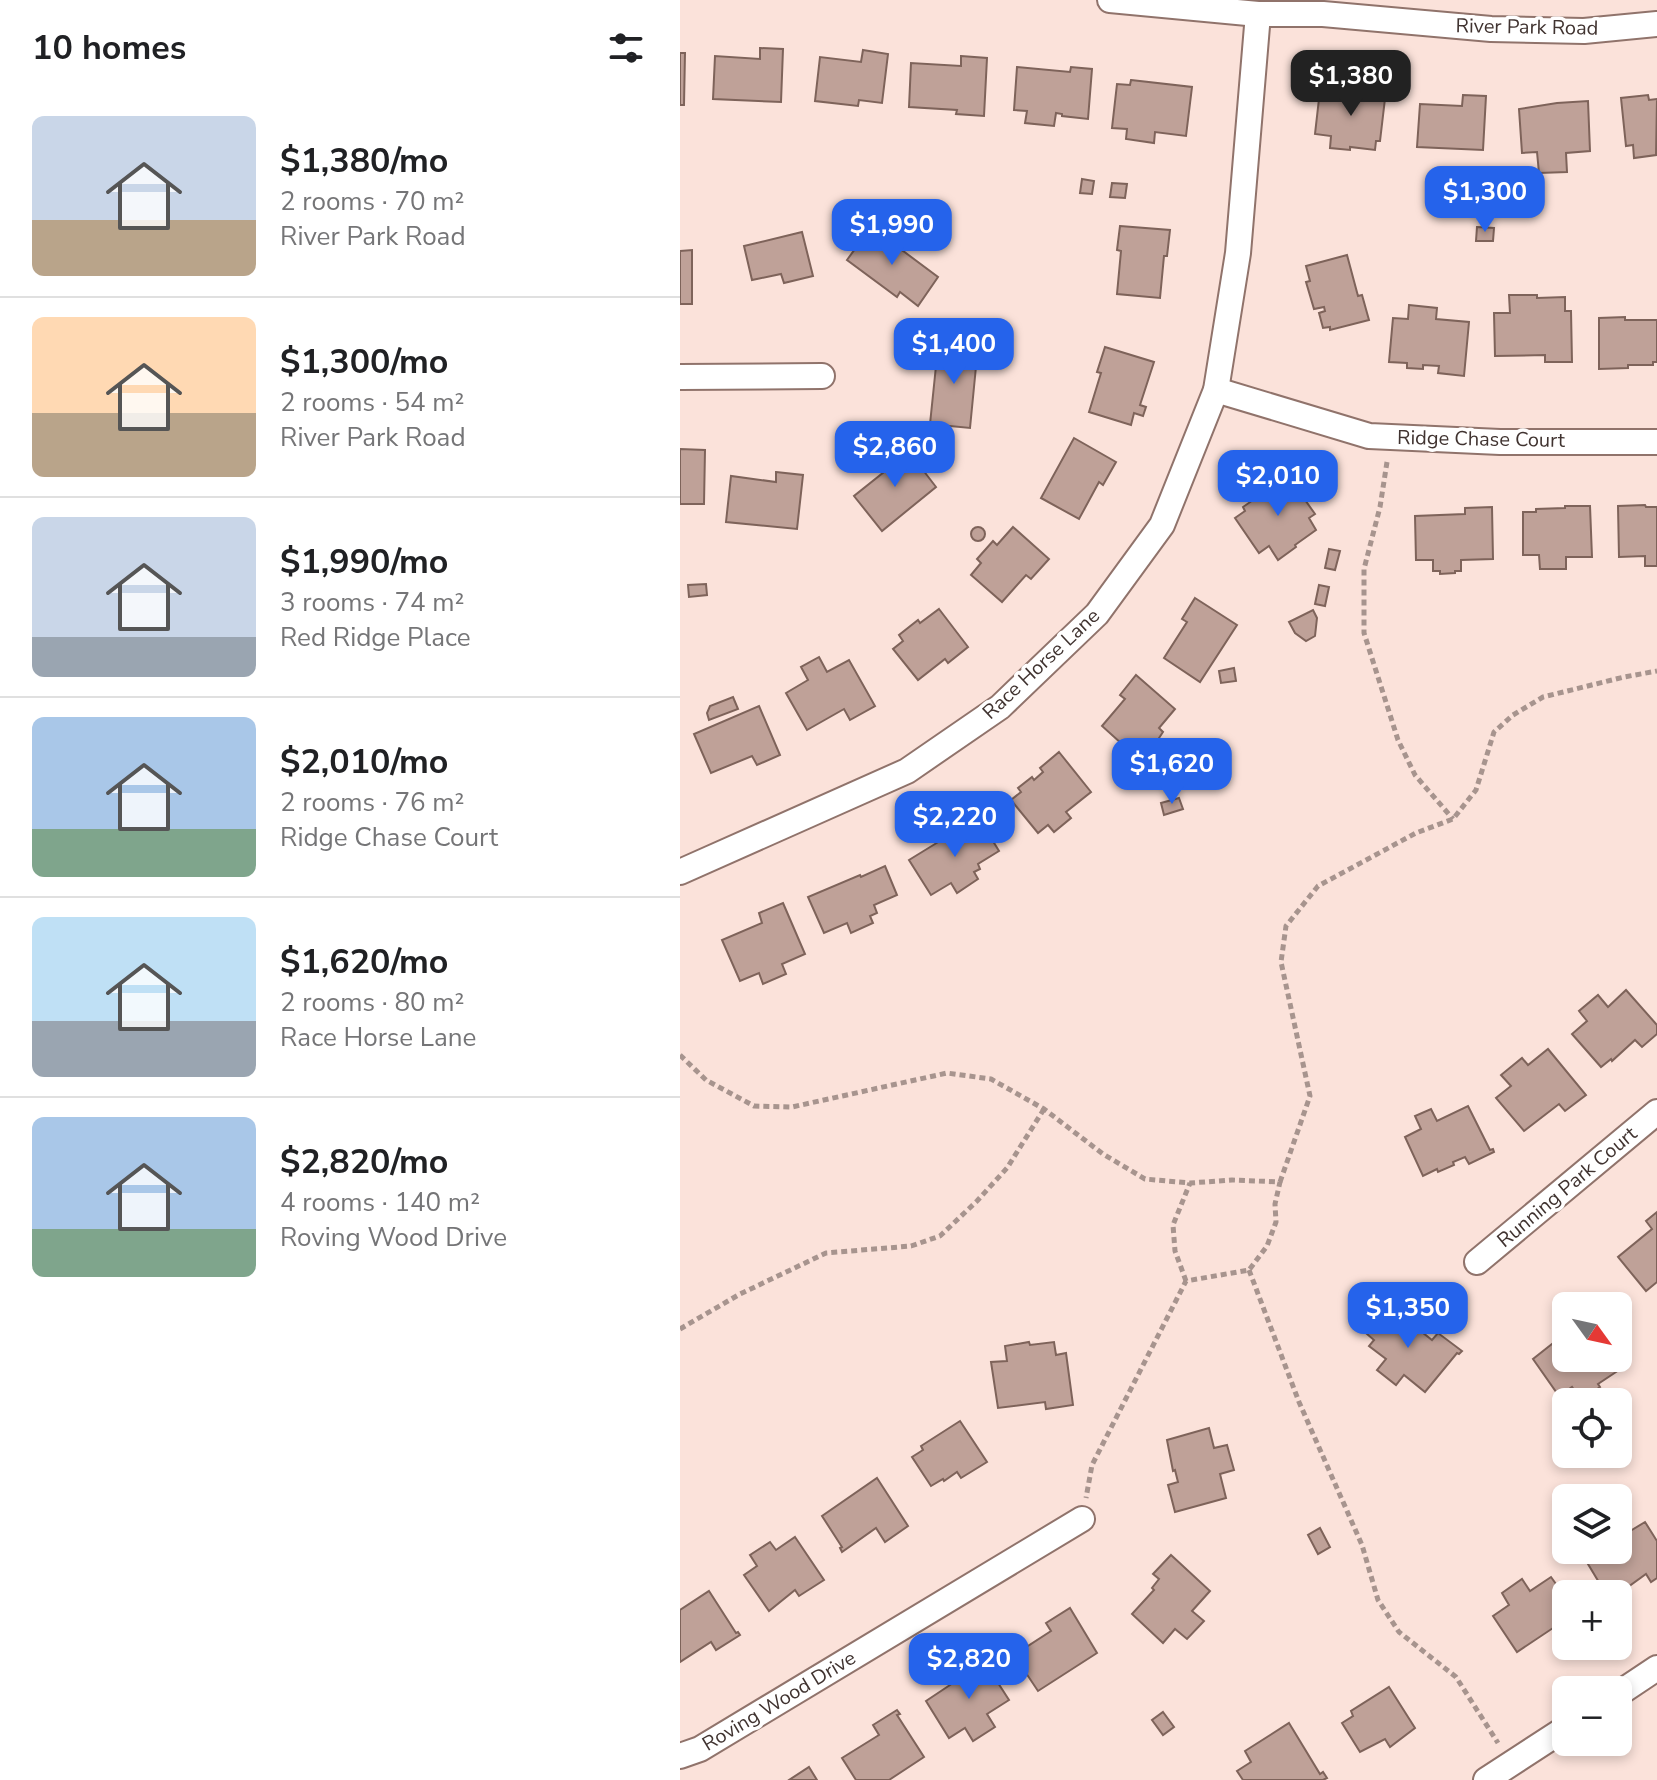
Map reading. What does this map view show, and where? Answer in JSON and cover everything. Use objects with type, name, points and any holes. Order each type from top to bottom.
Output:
[{"type":"street","name":"River Park Road","points":[[1110,0],[1258,14],[1323,14],[1506,29],[1584,31],[1657,24]]},
{"type":"street","name":"Race Horse Lane","points":[[680,872],[907,771],[1000,707],[1097,614],[1162,525],[1216,390],[1238,253],[1258,14]]},
{"type":"street","points":[[680,377],[822,376]]},
{"type":"street","name":"Ridge Chase Court","points":[[1216,390],[1369,436],[1500,442],[1657,442]]},
{"type":"street","name":"Running Park Court","points":[[1477,1262],[1657,1112]]},
{"type":"street","name":"Roving Wood Drive","points":[[680,1756],[700,1749],[1082,1519]]},
{"type":"street","points":[[1632,1685],[1657,1668]]},
{"type":"street","points":[[1486,1780],[1552,1737]]},
{"type":"path","points":[[1392,437],[1380,507],[1364,569],[1364,633],[1398,740],[1415,775],[1453,819]]},
{"type":"path","points":[[1186,1281],[1249,1270],[1267,1246],[1276,1222],[1275,1204],[1280,1182],[1310,1096],[1281,962],[1286,926],[1318,886],[1416,833],[1453,819],[1476,790],[1494,732],[1513,715],[1543,697],[1657,671]]},
{"type":"path","points":[[680,1055],[706,1080],[754,1106],[792,1107],[947,1073],[991,1079],[1044,1109],[1103,1154],[1145,1179],[1190,1183],[1232,1180],[1280,1182]]},
{"type":"path","points":[[680,1329],[740,1294],[826,1253],[911,1246],[940,1236],[1007,1168],[1044,1109]]},
{"type":"path","points":[[1082,1519],[1092,1465],[1186,1281],[1175,1251],[1173,1225],[1190,1183]]},
{"type":"path","points":[[1249,1270],[1299,1402],[1362,1545],[1378,1600],[1399,1632],[1456,1677],[1511,1764]]},
{"type":"building","points":[[760,48],[783,49],[781,102],[713,99],[715,56],[760,59]]},
{"type":"building","points":[[863,50],[888,54],[882,103],[859,100],[858,106],[815,101],[820,57],[861,62]]},
{"type":"building","points":[[680,53],[685,53],[684,105],[680,105]]},
{"type":"building","points":[[961,56],[987,58],[984,116],[956,114],[957,110],[909,107],[911,63],[961,66]]},
{"type":"building","points":[[1017,67],[1070,72],[1071,67],[1092,69],[1088,119],[1056,113],[1054,126],[1025,123],[1027,111],[1014,110]]},
{"type":"building","points":[[1131,80],[1192,87],[1186,136],[1155,132],[1154,143],[1126,139],[1127,129],[1112,128],[1117,84],[1130,85]]},
{"type":"building","points":[[1366,87],[1386,90],[1380,141],[1376,141],[1375,150],[1330,148],[1331,136],[1315,134],[1320,90],[1365,93]]},
{"type":"building","points":[[1463,95],[1486,96],[1483,150],[1417,147],[1420,104],[1462,106]]},
{"type":"building","points":[[1648,95],[1649,100],[1657,99],[1656,155],[1634,158],[1633,145],[1626,146],[1621,98]]},
{"type":"building","points":[[1588,101],[1590,151],[1566,153],[1567,172],[1539,173],[1537,152],[1522,153],[1519,109]]},
{"type":"building","points":[[1082,179],[1094,181],[1092,194],[1080,193]]},
{"type":"building","points":[[1112,183],[1127,184],[1125,198],[1110,197]]},
{"type":"building","points":[[1120,226],[1170,230],[1160,298],[1117,294]]},
{"type":"building","points":[[871,227],[938,277],[918,306],[900,292],[897,297],[847,260]]},
{"type":"building","points":[[1477,227],[1494,228],[1493,241],[1476,241]]},
{"type":"building","points":[[802,232],[813,276],[784,283],[781,274],[752,280],[744,246]]},
{"type":"building","points":[[692,250],[692,304],[680,304],[680,251]]},
{"type":"building","points":[[1347,255],[1358,296],[1362,295],[1369,320],[1330,330],[1330,327],[1323,328],[1319,313],[1325,311],[1324,307],[1314,309],[1306,282],[1310,281],[1306,266]]},
{"type":"building","points":[[1509,295],[1565,297],[1565,311],[1571,311],[1572,362],[1545,362],[1545,355],[1495,356],[1494,313],[1510,313]]},
{"type":"building","points":[[1409,305],[1437,308],[1436,319],[1469,322],[1464,376],[1438,373],[1439,366],[1407,368],[1407,363],[1389,362],[1393,318],[1408,319]]},
{"type":"building","points":[[1625,317],[1625,320],[1657,320],[1657,362],[1653,365],[1599,369],[1599,318]]},
{"type":"building","points":[[941,343],[978,346],[970,428],[930,424]]},
{"type":"building","points":[[1105,347],[1154,362],[1140,405],[1146,407],[1143,416],[1134,413],[1131,425],[1089,412]]},
{"type":"building","points":[[1074,438],[1116,462],[1103,485],[1099,482],[1079,519],[1041,498]]},
{"type":"building","points":[[903,444],[936,487],[882,531],[854,496],[889,468],[883,460]]},
{"type":"building","points":[[680,449],[705,450],[704,504],[680,504]]},
{"type":"building","points":[[776,472],[803,475],[797,529],[726,522],[731,476],[776,482]]},
{"type":"building","points":[[1286,473],[1315,514],[1309,518],[1316,530],[1278,560],[1269,546],[1259,553],[1235,518],[1245,511],[1243,507],[1263,497],[1260,494]]},
{"type":"building","points":[[1590,506],[1592,557],[1566,557],[1566,569],[1540,569],[1539,555],[1523,555],[1523,512]]},
{"type":"building","points":[[1618,506],[1657,507],[1657,566],[1645,566],[1645,556],[1619,557]]},
{"type":"building","points":[[1492,507],[1493,559],[1461,560],[1461,571],[1440,574],[1440,571],[1433,571],[1433,560],[1416,560],[1415,516],[1465,514],[1465,508]]},
{"type":"building","points":[[978,527],[985,534],[978,541],[971,534]]},
{"type":"building","points":[[1013,527],[1049,559],[1031,579],[1026,575],[1002,602],[971,575],[981,563],[977,559],[993,541],[997,545]]},
{"type":"building","points":[[1329,549],[1340,551],[1335,570],[1325,568]]},
{"type":"building","points":[[706,584],[707,595],[689,597],[688,585]]},
{"type":"building","points":[[1319,585],[1329,587],[1325,606],[1315,604]]},
{"type":"building","points":[[1195,598],[1237,625],[1200,682],[1164,658],[1187,622],[1182,619]]},
{"type":"building","points":[[939,609],[968,647],[948,663],[945,659],[918,680],[893,649],[903,641],[899,635]]},
{"type":"building","points":[[1313,610],[1317,618],[1315,636],[1306,641],[1295,633],[1289,622]]},
{"type":"building","points":[[819,657],[827,672],[849,660],[875,706],[850,720],[844,709],[807,730],[786,693],[808,680],[801,667]]},
{"type":"building","points":[[1234,668],[1236,681],[1221,683],[1219,671]]},
{"type":"building","points":[[1136,675],[1175,709],[1159,728],[1163,732],[1159,738],[1161,740],[1149,749],[1142,742],[1132,753],[1102,726],[1125,699],[1120,695]]},
{"type":"building","points":[[733,697],[738,709],[709,720],[707,713],[710,706]]},
{"type":"building","points":[[759,706],[780,755],[757,765],[752,756],[711,773],[694,734]]},
{"type":"building","points":[[1059,752],[1091,792],[1066,812],[1071,818],[1054,832],[1048,825],[1038,833],[1011,800],[1021,792],[1018,788],[1032,777],[1034,780],[1043,772],[1040,768]]},
{"type":"building","points":[[1179,798],[1183,809],[1164,815],[1161,803]]},
{"type":"building","points":[[980,820],[999,851],[978,864],[980,869],[974,872],[978,879],[957,893],[951,883],[931,895],[909,860]]},
{"type":"building","points":[[885,866],[897,895],[874,905],[877,913],[870,916],[873,923],[851,933],[847,923],[824,933],[808,897]]},
{"type":"building","points":[[783,903],[805,954],[782,964],[786,974],[763,984],[759,973],[740,981],[722,940],[762,923],[759,913]]},
{"type":"building","points":[[1626,990],[1657,1025],[1657,1034],[1642,1047],[1635,1040],[1601,1067],[1572,1034],[1587,1021],[1579,1011],[1598,995],[1608,1007]]},
{"type":"building","points":[[1548,1049],[1586,1095],[1565,1111],[1559,1104],[1524,1131],[1496,1098],[1511,1086],[1501,1075],[1522,1058],[1528,1065]]},
{"type":"building","points":[[1468,1106],[1490,1150],[1494,1152],[1469,1164],[1465,1157],[1453,1162],[1454,1165],[1423,1176],[1405,1137],[1421,1129],[1415,1116],[1431,1109],[1437,1121]]},
{"type":"building","points":[[1657,1212],[1657,1282],[1646,1291],[1618,1257],[1652,1229],[1646,1221]]},
{"type":"building","points":[[1379,1306],[1394,1318],[1398,1313],[1432,1340],[1438,1333],[1462,1351],[1425,1392],[1404,1375],[1396,1385],[1377,1370],[1386,1359],[1369,1346],[1374,1340],[1360,1328]]},
{"type":"building","points":[[1029,1342],[1030,1345],[1054,1342],[1056,1355],[1066,1353],[1073,1405],[1046,1409],[1045,1402],[998,1408],[991,1362],[1007,1361],[1005,1346]]},
{"type":"building","points":[[1552,1344],[1552,1372],[1616,1372],[1598,1384],[1599,1388],[1553,1388],[1533,1359]]},
{"type":"building","points":[[960,1421],[987,1462],[961,1478],[957,1472],[931,1486],[912,1457],[923,1450],[921,1446]]},
{"type":"building","points":[[1209,1428],[1214,1448],[1227,1445],[1234,1470],[1220,1474],[1226,1498],[1175,1512],[1168,1485],[1178,1482],[1167,1440]]},
{"type":"building","points":[[877,1478],[908,1526],[885,1542],[876,1528],[842,1552],[842,1547],[822,1516]]},
{"type":"building","points":[[1645,1522],[1657,1541],[1657,1578],[1651,1582],[1646,1574],[1632,1584],[1632,1580],[1598,1580],[1588,1564],[1632,1564],[1632,1530]]},
{"type":"building","points":[[1320,1528],[1330,1547],[1318,1554],[1308,1535]]},
{"type":"building","points":[[795,1537],[824,1580],[799,1596],[795,1590],[769,1611],[744,1575],[757,1566],[750,1555],[770,1542],[776,1550]]},
{"type":"building","points":[[1171,1555],[1210,1591],[1192,1611],[1204,1621],[1187,1639],[1175,1629],[1163,1643],[1132,1614],[1154,1590],[1152,1588],[1159,1579],[1153,1574]]},
{"type":"building","points":[[1551,1577],[1553,1580],[1552,1629],[1517,1652],[1493,1616],[1509,1605],[1502,1593],[1522,1579],[1530,1591]]},
{"type":"building","points":[[709,1591],[740,1635],[716,1650],[711,1642],[680,1662],[680,1610]]},
{"type":"building","points":[[1070,1608],[1097,1653],[1038,1691],[1014,1655],[1051,1631],[1046,1623]]},
{"type":"building","points":[[980,1655],[1009,1700],[987,1714],[995,1727],[973,1741],[965,1728],[949,1738],[926,1701],[962,1677],[957,1669]]},
{"type":"building","points":[[1389,1687],[1415,1728],[1390,1747],[1385,1739],[1360,1752],[1342,1723],[1353,1716],[1351,1711]]},
{"type":"building","points":[[897,1710],[900,1714],[897,1715],[924,1757],[889,1780],[856,1780],[842,1758],[879,1735],[873,1725]]},
{"type":"building","points":[[1163,1712],[1174,1727],[1163,1735],[1152,1720]]},
{"type":"building","points":[[1289,1723],[1320,1774],[1323,1772],[1327,1778],[1243,1780],[1237,1771],[1251,1762],[1245,1751]]},
{"type":"building","points":[[809,1767],[817,1780],[789,1780]]}]
